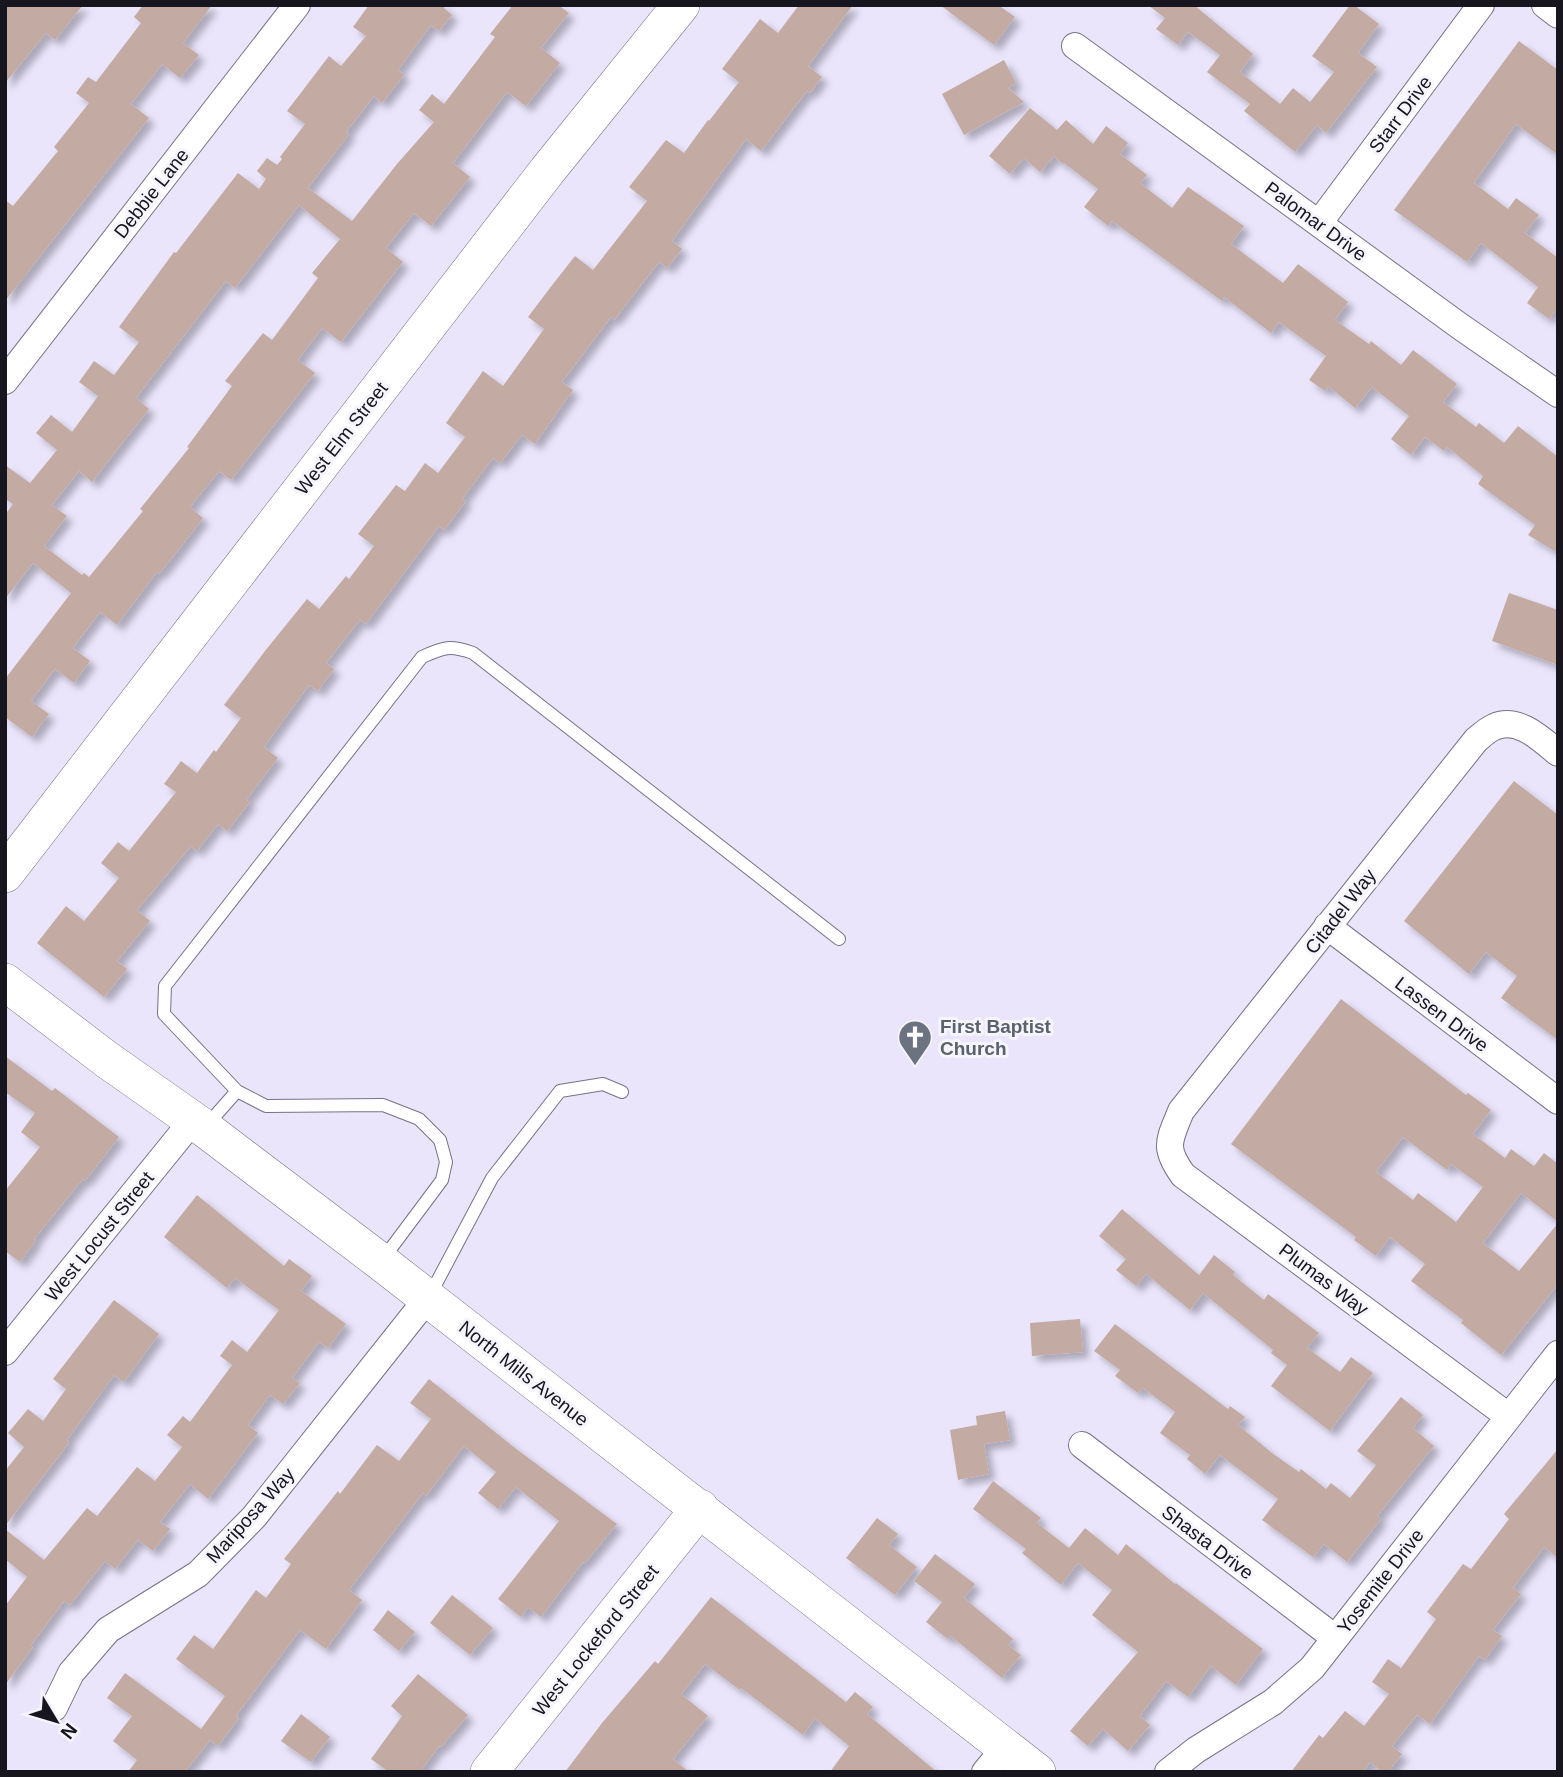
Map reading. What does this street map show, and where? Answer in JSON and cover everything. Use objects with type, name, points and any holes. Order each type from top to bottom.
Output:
[{"type":"street","name":"Debbie Lane","points":[[5,381],[297,5]]},
{"type":"street","name":"West Elm Street","points":[[5,874],[547,171],[681,5]]},
{"type":"street","name":"Starr Drive","points":[[1319,223],[1481,5]]},
{"type":"street","points":[[1545,5],[1558,15]]},
{"type":"street","name":"Palomar Drive","points":[[1075,46],[1558,394]]},
{"type":"street","name":"Citadel Way","points":[[1175,1126],[1181,1111],[1476,740],[1495,726],[1514,724],[1534,733],[1558,753]]},
{"type":"street","name":"Lassen Drive","points":[[1327,926],[1558,1101]]},
{"type":"street","name":"North Mills Avenue","points":[[5,982],[106,1059],[199,1124],[701,1508],[995,1760],[1037,1772]]},
{"type":"street","name":"West Locust Street","points":[[5,1352],[199,1124]]},
{"type":"street","name":"Plumas Way","points":[[1175,1126],[1170,1138],[1171,1157],[1183,1175],[1508,1416]]},
{"type":"street","name":"Mariposa Way","points":[[54,1708],[71,1673],[108,1630],[198,1574],[254,1517],[427,1299]]},
{"type":"street","name":"Yosemite Drive","points":[[1168,1772],[1196,1750],[1273,1702],[1312,1668],[1558,1354]]},
{"type":"street","name":"Shasta Drive","points":[[1082,1445],[1335,1638]]},
{"type":"street","name":"West Lockeford Street","points":[[489,1772],[701,1508]]},
{"type":"lane","points":[[381,1262],[442,1180],[446,1162],[440,1140],[419,1119],[383,1105],[266,1106],[237,1091],[164,1014],[165,986],[422,657],[443,647],[457,647],[474,653],[839,939]]},
{"type":"lane","points":[[427,1299],[492,1178],[559,1091],[603,1084],[622,1092]]},
{"type":"lane","points":[[199,1124],[237,1091]]},
{"type":"building","points":[[5,5],[83,5],[55,40],[46,33],[5,83]]},
{"type":"building","points":[[143,5],[212,5],[183,43],[199,55],[180,78],[162,64],[131,104],[149,118],[5,301],[5,200],[13,206],[58,151],[54,147],[89,103],[76,93],[88,77],[96,82],[141,23],[134,17]]},
{"type":"building","points":[[369,5],[446,5],[444,8],[452,15],[439,31],[431,25],[398,70],[404,75],[382,103],[374,96],[308,188],[352,221],[434,122],[419,110],[432,94],[444,104],[495,37],[490,34],[513,5],[558,5],[569,13],[541,48],[560,63],[526,106],[507,92],[453,163],[470,177],[431,226],[414,213],[386,248],[403,262],[341,342],[322,328],[298,360],[315,373],[231,480],[219,471],[190,507],[203,518],[180,548],[159,574],[157,572],[117,625],[100,612],[73,648],[90,661],[74,683],[55,669],[31,701],[49,714],[32,737],[5,717],[5,679],[71,593],[33,563],[5,599],[5,515],[13,504],[5,499],[5,465],[30,483],[57,450],[36,433],[51,415],[72,432],[98,396],[79,382],[94,361],[114,375],[139,342],[119,327],[174,252],[176,253],[238,173],[259,189],[266,179],[257,171],[267,158],[277,165],[305,124],[287,111],[329,56],[341,66],[366,36],[353,27]],"holes":[[[299,205],[340,239],[312,273],[318,278],[272,340],[263,333],[225,381],[232,386],[187,447],[189,448],[140,509],[143,511],[89,577],[84,573],[82,575],[44,546],[67,516],[52,505],[79,471],[92,482],[149,409],[136,398],[226,281],[235,288]]]},
{"type":"building","points":[[799,5],[853,5],[808,66],[822,77],[810,93],[807,91],[761,151],[746,139],[672,241],[682,249],[667,268],[659,262],[614,320],[611,317],[562,382],[573,390],[535,444],[522,435],[500,463],[493,458],[462,499],[466,501],[444,530],[439,526],[366,624],[360,620],[326,663],[334,669],[318,691],[309,685],[264,747],[278,758],[246,800],[250,802],[227,831],[218,824],[197,851],[191,846],[137,910],[150,921],[117,961],[127,969],[104,997],[37,943],[66,906],[84,921],[119,878],[101,863],[118,842],[129,851],[176,792],[164,784],[181,761],[197,773],[214,750],[216,752],[241,718],[224,705],[265,651],[307,599],[319,609],[346,576],[349,579],[374,546],[358,534],[396,485],[405,491],[425,463],[438,473],[465,437],[446,423],[483,371],[503,386],[544,329],[528,317],[553,284],[575,256],[593,270],[647,201],[629,187],[666,140],[684,153],[709,121],[739,82],[722,69],[760,19],[778,33]]},
{"type":"building","points":[[940,5],[998,5],[1015,17],[994,45]]},
{"type":"building","points":[[1148,5],[1194,5],[1253,54],[1240,72],[1280,104],[1293,88],[1310,102],[1334,72],[1312,56],[1350,5],[1354,5],[1379,24],[1358,53],[1377,67],[1326,133],[1317,125],[1295,152],[1244,111],[1250,104],[1207,72],[1220,55],[1188,32],[1178,45],[1156,29],[1165,18]]},
{"type":"building","points":[[1519,41],[1558,70],[1558,155],[1516,124],[1474,183],[1508,209],[1516,198],[1539,215],[1525,233],[1558,258],[1558,307],[1549,319],[1527,303],[1538,287],[1481,243],[1467,262],[1394,210]]},
{"type":"building","points":[[1004,60],[1016,83],[1008,88],[1024,102],[964,135],[942,94]]},
{"type":"building","points":[[1030,108],[1057,130],[1066,120],[1093,144],[1106,126],[1128,143],[1120,154],[1147,175],[1140,183],[1172,208],[1188,187],[1244,226],[1231,244],[1283,283],[1298,264],[1348,302],[1335,320],[1369,344],[1371,341],[1401,365],[1413,350],[1457,384],[1443,402],[1476,427],[1479,423],[1504,443],[1518,426],[1558,457],[1558,553],[1528,535],[1535,525],[1478,484],[1483,476],[1447,447],[1444,451],[1425,437],[1411,455],[1391,439],[1409,416],[1372,387],[1355,408],[1328,386],[1325,391],[1309,380],[1326,356],[1279,322],[1271,333],[1224,297],[1222,301],[1112,221],[1108,226],[1084,207],[1098,189],[1054,156],[1040,172],[1024,158],[1010,174],[989,156]]},
{"type":"building","points":[[1509,593],[1558,610],[1558,665],[1492,641]]},
{"type":"building","points":[[1514,781],[1558,815],[1558,1040],[1501,998],[1517,976],[1486,952],[1469,974],[1404,921]]},
{"type":"building","points":[[1341,999],[1466,1095],[1468,1093],[1491,1110],[1473,1134],[1505,1158],[1511,1149],[1534,1166],[1544,1153],[1558,1164],[1558,1222],[1521,1193],[1483,1243],[1519,1271],[1558,1223],[1558,1284],[1501,1355],[1461,1323],[1463,1320],[1411,1281],[1425,1264],[1390,1237],[1376,1256],[1354,1240],[1356,1237],[1231,1144]],"holes":[[[1403,1137],[1447,1170],[1451,1164],[1483,1187],[1456,1222],[1418,1193],[1413,1200],[1376,1172]]]},
{"type":"building","points":[[5,1056],[52,1091],[55,1088],[119,1137],[34,1239],[36,1240],[20,1262],[5,1251],[5,1191],[40,1147],[21,1132],[35,1113],[5,1092]]},
{"type":"building","points":[[197,1195],[284,1266],[289,1259],[312,1276],[301,1291],[346,1324],[328,1348],[319,1342],[292,1378],[300,1383],[283,1404],[270,1395],[248,1425],[258,1433],[208,1499],[190,1484],[160,1522],[170,1529],[153,1551],[138,1540],[115,1569],[105,1561],[70,1605],[64,1601],[5,1685],[5,1606],[27,1577],[5,1559],[5,1529],[44,1560],[87,1508],[97,1516],[137,1467],[155,1481],[182,1447],[167,1435],[183,1416],[190,1422],[232,1365],[220,1356],[232,1340],[247,1352],[279,1310],[235,1278],[227,1288],[164,1237]]},
{"type":"building","points":[[1122,1209],[1199,1275],[1214,1255],[1235,1272],[1233,1275],[1264,1300],[1268,1294],[1319,1333],[1307,1348],[1340,1372],[1351,1357],[1373,1373],[1330,1431],[1271,1386],[1287,1365],[1271,1353],[1273,1350],[1203,1293],[1190,1310],[1146,1274],[1136,1286],[1116,1270],[1126,1259],[1099,1236]]},
{"type":"building","points":[[114,1300],[159,1334],[124,1382],[114,1375],[67,1440],[69,1443],[5,1526],[5,1471],[24,1447],[8,1433],[28,1409],[43,1421],[66,1389],[53,1379]]},
{"type":"building","points":[[1080,1319],[1083,1352],[1032,1356],[1030,1323]]},
{"type":"building","points":[[1115,1324],[1228,1409],[1230,1406],[1245,1417],[1238,1425],[1272,1453],[1299,1472],[1301,1469],[1326,1489],[1331,1483],[1350,1498],[1376,1465],[1357,1451],[1401,1397],[1423,1415],[1413,1428],[1434,1446],[1377,1516],[1381,1519],[1347,1562],[1324,1544],[1313,1557],[1262,1520],[1278,1499],[1220,1455],[1205,1474],[1187,1459],[1190,1455],[1160,1433],[1175,1412],[1143,1388],[1138,1393],[1115,1376],[1120,1370],[1094,1351]]},
{"type":"building","points":[[429,1379],[515,1448],[617,1524],[585,1563],[583,1562],[541,1617],[528,1607],[521,1617],[498,1599],[559,1521],[516,1487],[498,1509],[478,1493],[496,1472],[464,1446],[426,1496],[423,1493],[349,1590],[362,1600],[326,1649],[300,1630],[236,1716],[239,1718],[218,1746],[210,1740],[185,1772],[128,1772],[137,1760],[113,1741],[132,1716],[107,1698],[125,1673],[201,1729],[225,1696],[176,1659],[194,1635],[213,1649],[256,1590],[266,1598],[291,1564],[284,1559],[338,1491],[340,1494],[377,1445],[399,1461],[431,1419],[410,1403]]},
{"type":"building","points":[[1005,1411],[1010,1440],[984,1444],[989,1474],[958,1480],[950,1430],[977,1425],[976,1416]]},
{"type":"building","points":[[1558,1449],[1558,1558],[1544,1547],[1513,1588],[1521,1594],[1493,1630],[1502,1636],[1485,1660],[1479,1656],[1430,1724],[1417,1715],[1392,1746],[1402,1754],[1388,1772],[1382,1772],[1370,1762],[1363,1772],[1291,1772],[1319,1735],[1323,1738],[1345,1711],[1364,1726],[1389,1694],[1372,1682],[1388,1659],[1401,1668],[1436,1619],[1427,1612],[1463,1564],[1471,1569],[1509,1519],[1504,1514]]},
{"type":"building","points":[[993,1481],[1041,1518],[1037,1523],[1069,1548],[1085,1528],[1118,1555],[1126,1544],[1263,1649],[1236,1685],[1211,1666],[1188,1697],[1166,1681],[1140,1716],[1150,1725],[1128,1751],[1103,1729],[1088,1746],[1070,1731],[1138,1652],[1092,1615],[1112,1590],[1078,1563],[1061,1585],[1022,1553],[1026,1549],[973,1509]]},
{"type":"building","points":[[877,1518],[898,1534],[889,1545],[917,1567],[895,1595],[846,1558]]},
{"type":"building","points":[[935,1554],[975,1584],[964,1598],[1013,1639],[1008,1645],[1021,1655],[1002,1678],[951,1636],[948,1639],[926,1622],[942,1602],[914,1581]]},
{"type":"building","points":[[452,1595],[493,1628],[470,1655],[430,1623]]},
{"type":"building","points":[[711,1597],[846,1702],[855,1692],[873,1707],[867,1714],[937,1772],[830,1772],[849,1746],[815,1718],[803,1735],[705,1664],[681,1694],[708,1716],[673,1759],[689,1772],[565,1772],[602,1723],[655,1661],[658,1664]]},
{"type":"building","points":[[388,1610],[415,1632],[399,1651],[373,1630]]},
{"type":"building","points":[[418,1674],[468,1715],[441,1747],[439,1746],[420,1772],[389,1772],[371,1759],[402,1716],[391,1706]]},
{"type":"building","points":[[301,1714],[330,1737],[311,1762],[281,1741]]},
{"type":"place","name":"First Baptist Church","points":[[915,1067]]}]
